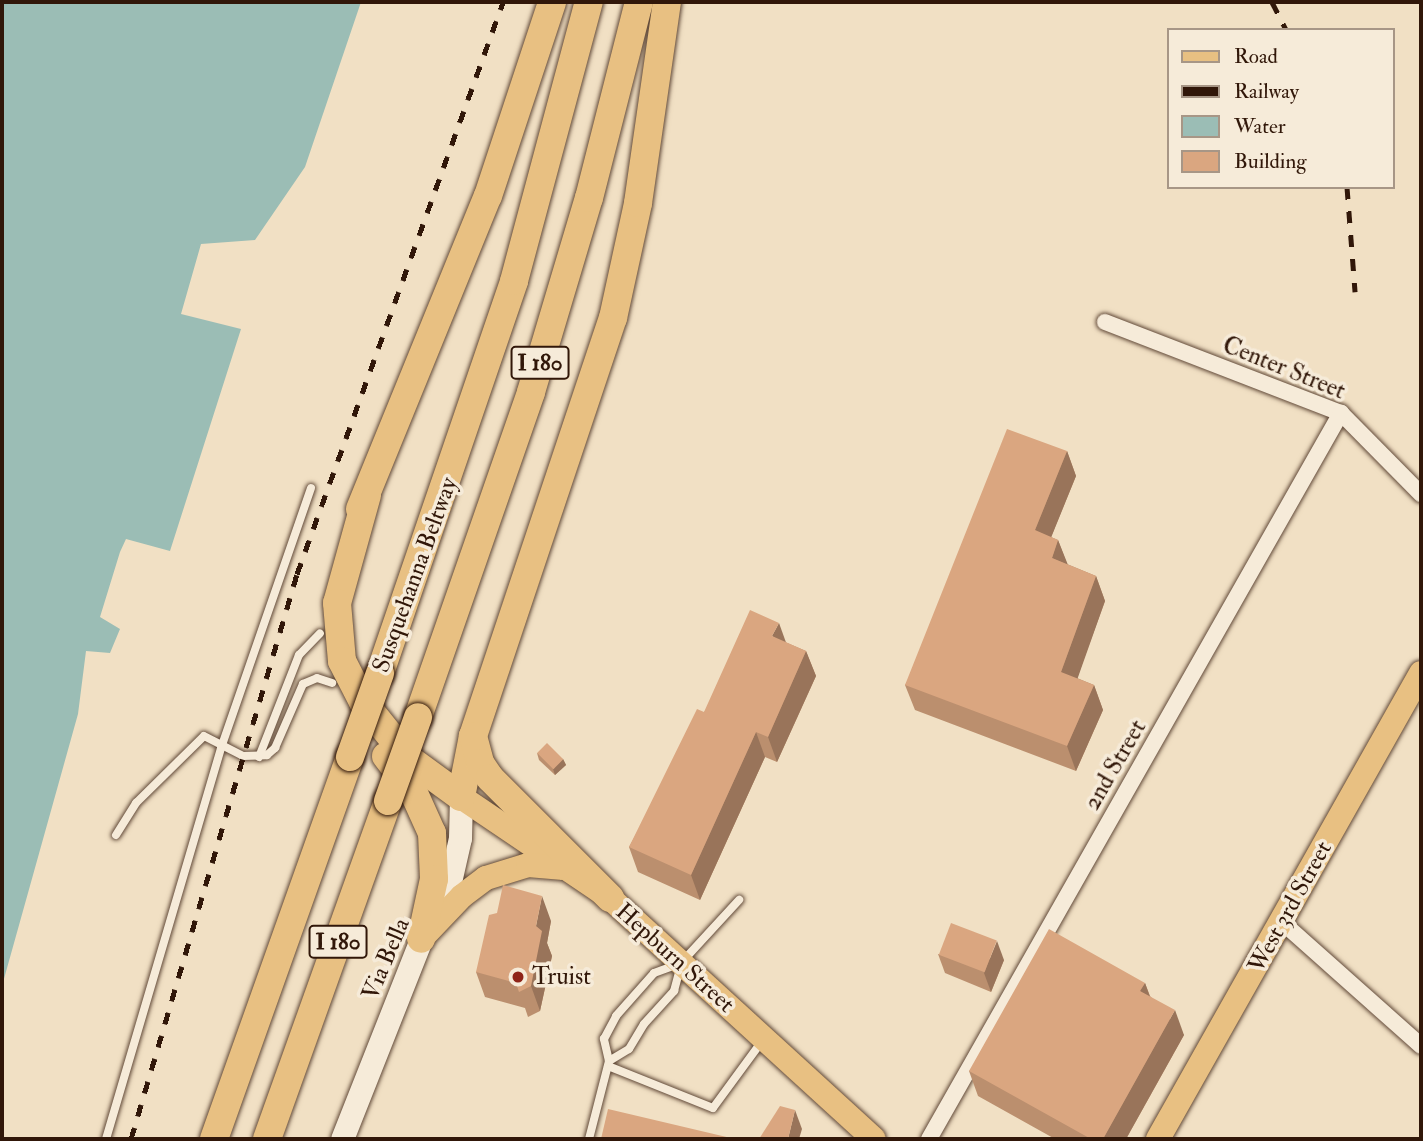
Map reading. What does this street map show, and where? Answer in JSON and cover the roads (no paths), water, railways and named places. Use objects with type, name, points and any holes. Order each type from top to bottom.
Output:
[{"type":"highway","points":[[421,939],[435,865],[427,818],[409,785],[350,713],[332,683],[320,633],[321,600],[329,570],[367,495],[488,196],[552,2]]},
{"type":"highway","name":"Susquehanna Beltway","points":[[214,1139],[380,673],[514,281],[589,2]]},
{"type":"highway","name":"Susquehanna Beltway","points":[[267,1139],[531,392],[589,198],[639,2]]},
{"type":"highway","points":[[367,495],[337,603],[342,662],[363,702],[409,758],[461,797],[473,736],[613,318],[638,203],[667,2]]},
{"type":"highway","points":[[473,736],[480,762],[490,778],[610,898]]},
{"type":"main road","name":"West 3rd Street","points":[[1158,1139],[1421,673]]},
{"type":"main road","name":"Hepburn Street","points":[[461,797],[610,898],[874,1139]]},
{"type":"main road","name":"Via Bella","points":[[342,1139],[421,939],[455,868],[461,797]]},
{"type":"main road","points":[[421,939],[462,896],[486,878],[528,865],[562,868]]},
{"type":"street","name":"Center Street","points":[[1105,322],[1341,413],[1421,494]]},
{"type":"street","name":"2nd Street","points":[[929,1139],[1341,413]]},
{"type":"street","points":[[1282,922],[1421,1046]]},
{"type":"lane","points":[[106,1139],[221,748],[311,488]]},
{"type":"lane","points":[[259,757],[299,655],[320,633]]},
{"type":"lane","points":[[116,835],[135,803],[204,736],[221,748],[259,757],[275,748],[303,684],[317,678],[332,683]]},
{"type":"lane","points":[[589,1139],[609,1063],[604,1039],[616,1016],[654,973],[681,963],[739,900]]},
{"type":"lane","points":[[609,1063],[629,1049],[644,1024],[674,991],[681,963]]},
{"type":"lane","points":[[609,1063],[713,1108],[764,1039]]},
{"type":"water","points":[[2,2],[361,2],[305,167],[255,240],[201,244],[181,314],[241,329],[170,551],[126,539],[120,552],[100,617],[120,629],[110,653],[86,651],[78,714],[2,986]]},
{"type":"railway","points":[[131,1139],[297,574],[503,2]]},
{"type":"railway","points":[[1272,2],[1285,28]]},
{"type":"railway","points":[[1347,189],[1355,292]]},
{"type":"place","name":"Truist","points":[[518,977]]}]
